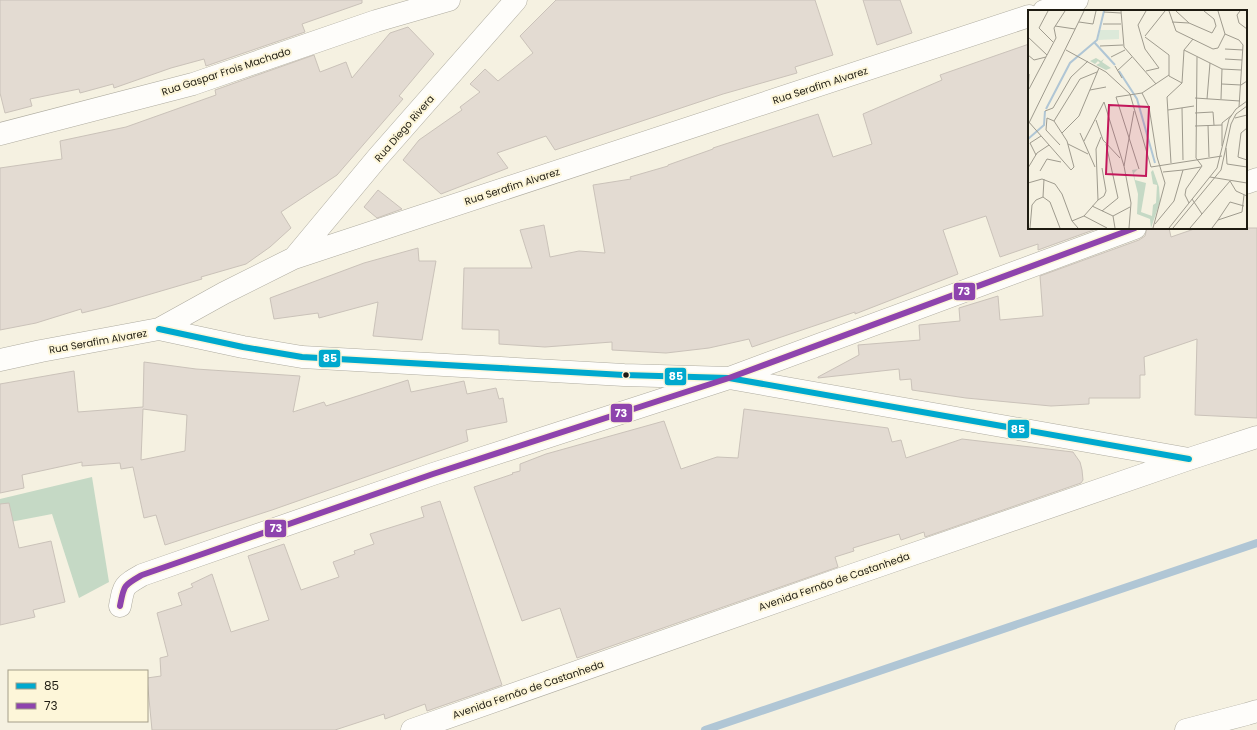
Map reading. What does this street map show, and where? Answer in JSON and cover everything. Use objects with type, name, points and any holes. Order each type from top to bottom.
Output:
[{"type":"street","name":"Rua Gaspar Frois Machado","points":[[0,134],[193,84],[376,21],[449,0]]},
{"type":"street","name":"Rua Diego Rivera","points":[[294,258],[378,157],[516,0]]},
{"type":"street","points":[[1047,10],[1077,0]]},
{"type":"street","name":"Rua Serafim Alvarez","points":[[0,360],[159,330],[294,258],[1028,16]]},
{"type":"street","points":[[1247,183],[1257,179]]},
{"type":"street","points":[[120,606],[123,589],[130,582],[142,575],[433,474],[729,378],[1132,229]]},
{"type":"street","points":[[159,330],[243,347],[302,356],[624,376],[729,378],[1189,459]]},
{"type":"street","name":"Avenida Fernão de Castanheda","points":[[412,730],[835,581],[1257,437]]},
{"type":"street","points":[[1186,730],[1257,711]]},
{"type":"green space","points":[[92,477],[109,582],[79,598],[52,514],[0,524],[0,499]]},
{"type":"building","points":[[0,0],[362,0],[362,3],[302,24],[305,32],[206,66],[204,59],[171,68],[114,88],[113,84],[80,93],[79,89],[30,99],[32,106],[5,113],[0,93]]},
{"type":"building","points":[[556,0],[815,0],[833,55],[795,67],[797,73],[723,94],[555,150],[546,136],[497,153],[508,168],[441,194],[403,160],[419,140],[462,110],[460,107],[480,92],[470,84],[485,69],[498,81],[533,53],[520,36]]},
{"type":"building","points":[[863,0],[900,0],[912,33],[877,45]]},
{"type":"building","points":[[408,27],[434,54],[399,96],[403,99],[337,175],[281,212],[291,228],[270,247],[246,264],[201,277],[202,279],[110,306],[82,313],[81,309],[36,323],[0,330],[0,168],[62,159],[60,141],[126,127],[216,95],[215,90],[314,55],[320,72],[346,62],[352,78],[390,33]]},
{"type":"building","points":[[1028,44],[1028,229],[1096,229],[1038,250],[1038,244],[1000,257],[986,216],[943,230],[958,274],[855,314],[855,312],[752,347],[749,339],[709,348],[666,353],[612,350],[612,342],[545,347],[499,344],[499,330],[462,329],[464,268],[532,268],[520,230],[544,225],[550,257],[579,251],[605,253],[593,185],[631,179],[630,177],[668,166],[713,148],[818,114],[833,157],[872,144],[863,114],[942,80],[940,75]]},
{"type":"building","points":[[378,190],[402,209],[377,218],[364,207]]},
{"type":"building","points":[[1257,228],[1257,418],[1195,415],[1197,339],[1144,357],[1145,375],[1140,375],[1140,398],[1089,398],[1089,404],[1051,406],[966,398],[912,390],[911,379],[900,380],[899,369],[818,378],[859,355],[858,345],[920,340],[919,325],[960,321],[959,308],[998,296],[1000,320],[1043,316],[1040,276],[1139,240],[1145,236],[1147,229],[1169,229],[1171,237],[1194,229]]},
{"type":"building","points":[[418,248],[419,261],[436,261],[422,340],[373,336],[378,302],[319,318],[318,313],[274,319],[270,298],[364,263]]},
{"type":"building","points":[[144,362],[196,369],[300,376],[293,412],[324,402],[326,406],[408,380],[411,392],[464,381],[467,394],[496,388],[499,399],[503,398],[507,422],[466,430],[468,441],[272,510],[165,545],[156,515],[144,518],[133,467],[121,469],[120,463],[82,466],[82,462],[22,475],[24,488],[0,493],[0,384],[74,371],[78,412],[143,407]],"holes":[[[143,409],[187,415],[185,451],[141,460]]]},
{"type":"building","points":[[744,409],[888,428],[892,442],[901,440],[906,458],[962,439],[1073,452],[1080,462],[1083,480],[1081,483],[925,537],[924,532],[901,540],[899,534],[853,548],[854,551],[835,557],[838,567],[577,658],[560,608],[522,621],[474,487],[520,471],[520,464],[546,454],[664,421],[681,469],[717,457],[738,458]]},
{"type":"building","points":[[440,501],[502,685],[427,711],[425,704],[385,719],[384,714],[335,730],[152,730],[148,678],[161,676],[160,658],[168,656],[157,613],[182,605],[178,593],[193,587],[191,584],[212,574],[231,632],[269,620],[248,556],[284,544],[301,590],[339,577],[333,562],[355,554],[354,551],[374,544],[370,534],[424,517],[421,507]]},
{"type":"building","points":[[9,503],[19,548],[51,541],[65,602],[33,610],[35,617],[0,625],[0,504]]},
{"type":"waterway","points":[[705,730],[1257,543]]},
{"type":"transit line","name":"73","points":[[120,606],[125,587],[142,575],[433,474],[729,378],[1132,229]]},
{"type":"transit line","name":"85","points":[[159,329],[243,347],[302,357],[624,375],[729,378],[1189,459]]}]
